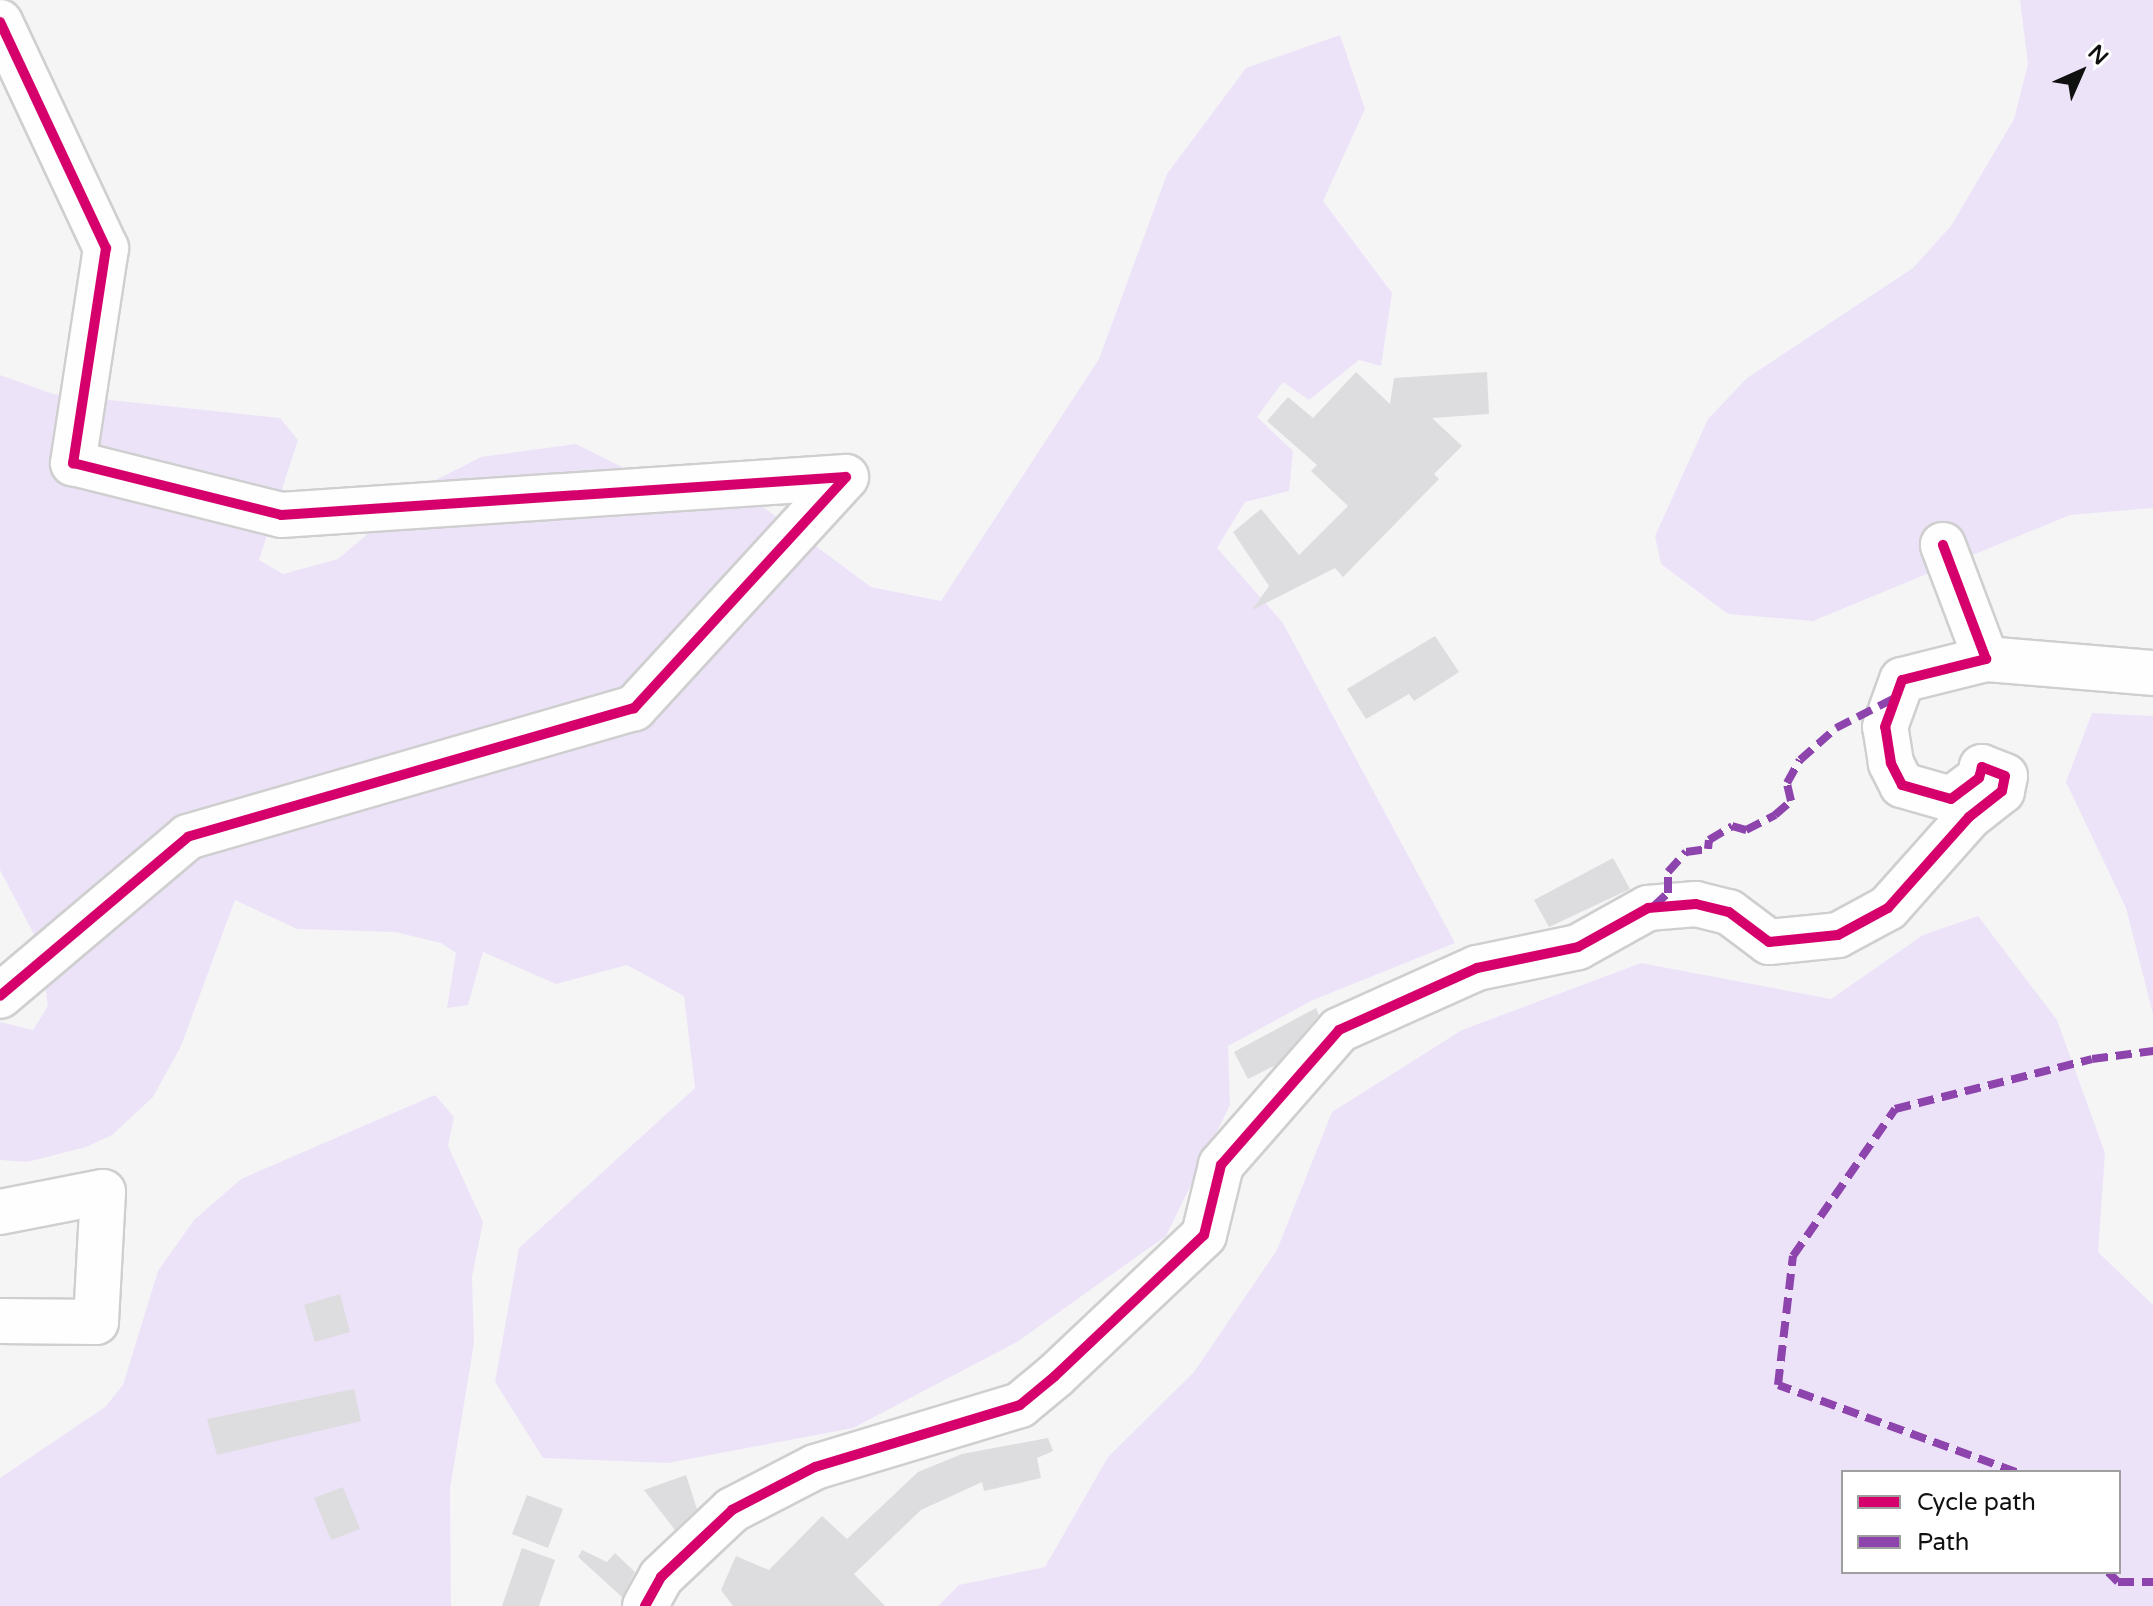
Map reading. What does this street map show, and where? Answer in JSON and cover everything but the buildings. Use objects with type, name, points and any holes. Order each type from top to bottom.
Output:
[{"type":"street","points":[[0,22],[106,248],[73,463],[281,515],[846,477],[634,708],[188,837],[0,996]]},
{"type":"street","points":[[1943,545],[1986,659]]},
{"type":"street","points":[[645,1606],[661,1577],[732,1510],[815,1467],[1020,1405],[1055,1376],[1204,1235],[1221,1165],[1339,1030],[1477,968],[1578,947],[1648,908],[1696,904],[1729,912],[1769,942],[1838,935],[1888,908],[1969,817],[2002,791],[2005,776],[1982,767],[1979,778],[1951,799],[1902,785],[1885,727],[1899,689],[1917,672],[1986,659],[2153,673]]},
{"type":"street","points":[[0,1212],[103,1192],[96,1322],[0,1321]]},
{"type":"shaded area","points":[[2020,0],[2153,0],[2153,508],[2070,515],[1813,621],[1728,614],[1661,564],[1655,536],[1708,419],[1747,378],[1913,268],[1951,226],[2014,119],[2028,64]]},
{"type":"shaded area","points":[[1340,35],[1365,109],[1323,201],[1392,293],[1381,366],[1359,360],[1309,400],[1283,382],[1257,417],[1293,451],[1289,491],[1245,502],[1217,548],[1283,623],[1455,943],[1313,1000],[1228,1046],[1230,1105],[1166,1236],[1017,1342],[853,1428],[668,1463],[543,1458],[495,1382],[519,1248],[695,1088],[684,996],[627,965],[556,984],[483,952],[468,1005],[447,1008],[456,953],[441,943],[395,932],[297,929],[235,900],[181,1046],[153,1097],[112,1135],[86,1147],[27,1162],[0,1160],[0,1022],[33,1030],[48,1006],[39,944],[0,870],[0,375],[53,394],[280,418],[298,440],[259,560],[283,574],[338,559],[426,485],[481,457],[576,444],[628,470],[759,504],[871,587],[941,601],[1099,359],[1167,174],[1246,68]]},
{"type":"shaded area","points":[[2092,713],[2153,716],[2153,1014],[2126,908],[2066,782]]},
{"type":"shaded area","points":[[1978,916],[2057,1020],[2105,1153],[2098,1252],[2153,1305],[2153,1606],[938,1606],[959,1585],[1045,1567],[1108,1457],[1194,1372],[1277,1250],[1332,1112],[1462,1030],[1641,963],[1831,999],[1923,935]]},
{"type":"shaded area","points":[[435,1095],[454,1117],[448,1146],[483,1222],[472,1277],[474,1343],[450,1489],[451,1606],[0,1606],[0,1478],[105,1407],[123,1385],[158,1271],[194,1220],[241,1179]]},
{"type":"marked path","points":[[1654,906],[1668,893],[1668,872],[1686,852],[1708,849],[1709,840],[1732,826],[1746,830],[1775,815],[1791,801],[1787,783],[1800,760],[1836,728],[1895,698]]},
{"type":"marked path","points":[[2011,1470],[1778,1385],[1793,1256],[1895,1109],[2092,1059],[2153,1051]]},
{"type":"marked path","points":[[2110,1574],[2118,1582],[2153,1582]]},
{"type":"cycle path","points":[[0,22],[106,248],[73,463],[281,515],[846,477],[634,708],[188,837],[0,996]]},
{"type":"cycle path","points":[[645,1606],[661,1577],[732,1510],[815,1467],[1020,1405],[1055,1376],[1204,1235],[1221,1165],[1339,1030],[1477,968],[1578,947],[1648,908],[1696,904],[1729,912],[1769,942],[1838,935],[1888,908],[1969,817],[2002,791],[2005,776],[1982,767],[1979,778],[1951,799],[1902,785],[1891,763],[1885,727],[1902,680],[1986,659],[1943,545]]}]
